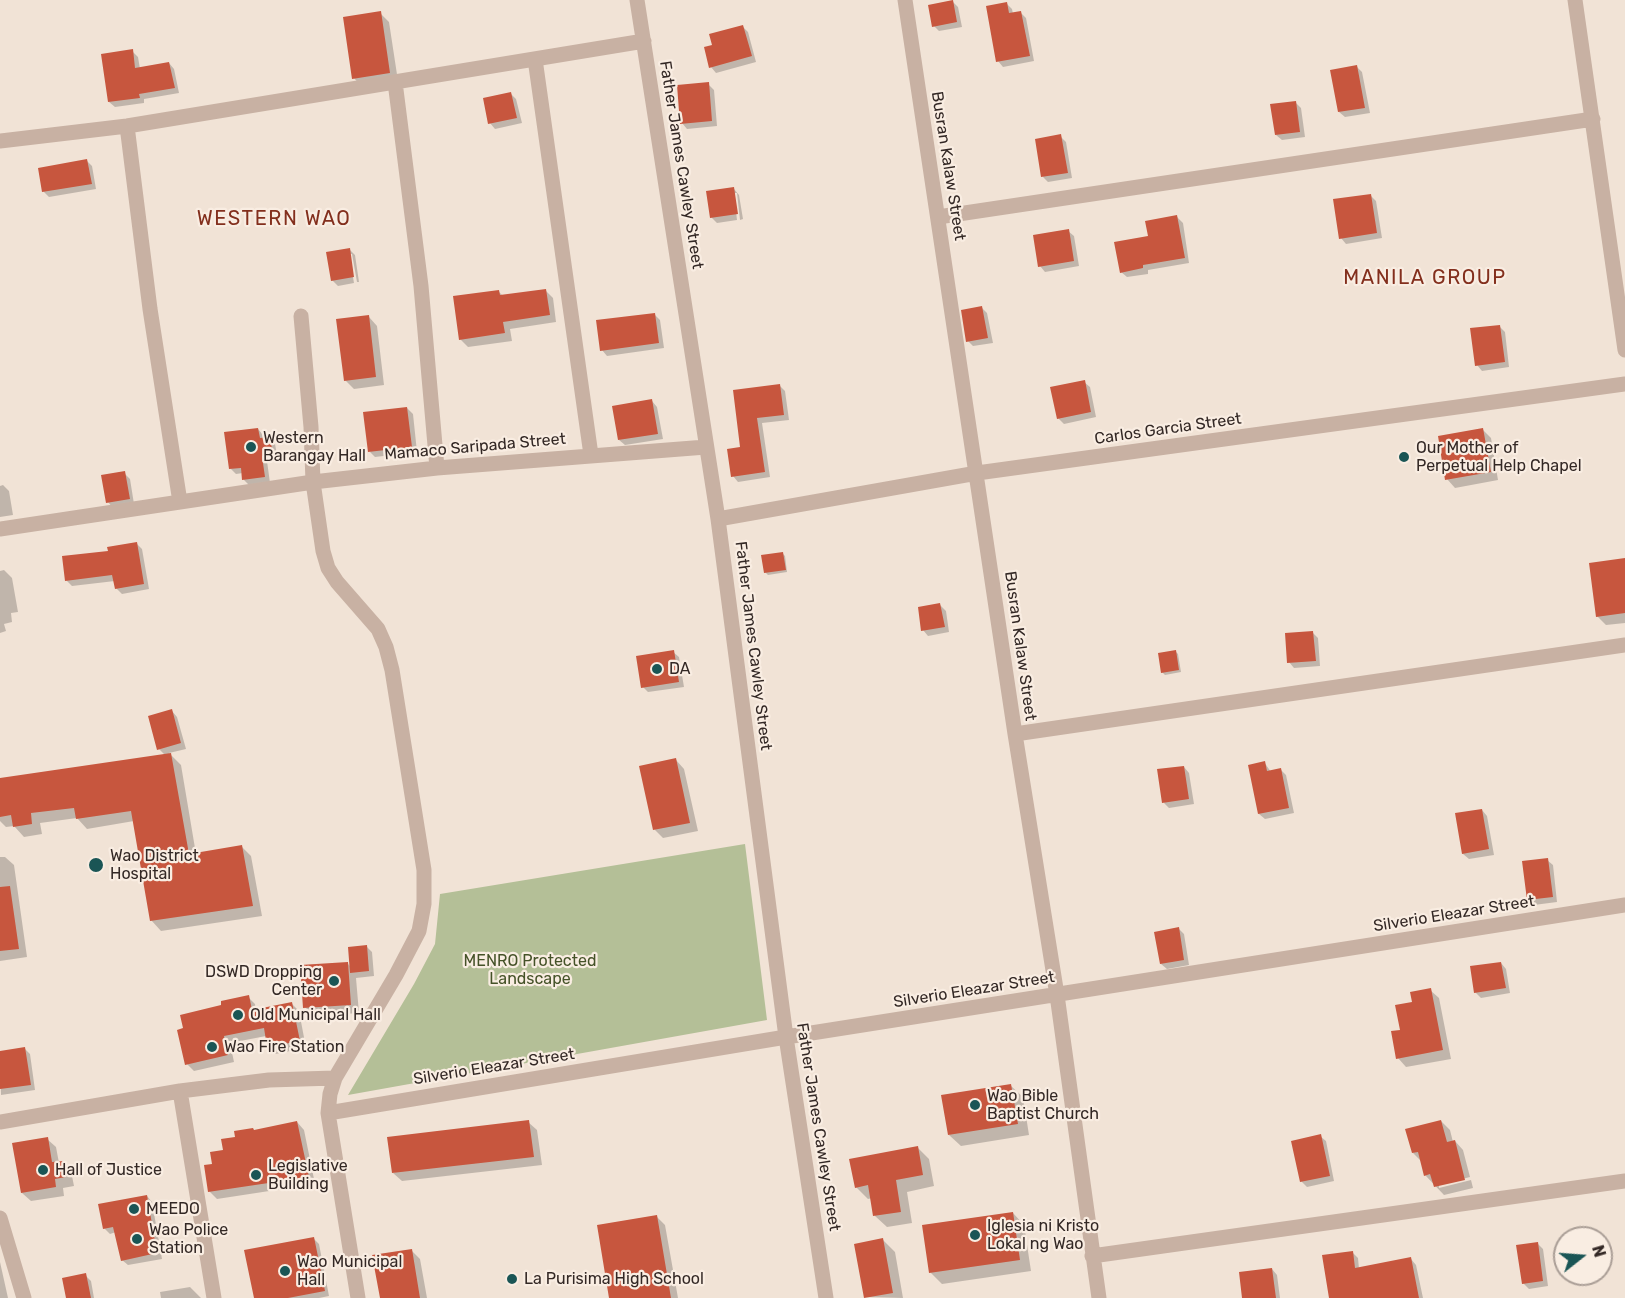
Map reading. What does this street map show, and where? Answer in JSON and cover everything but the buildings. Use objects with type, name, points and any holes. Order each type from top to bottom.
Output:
[{"type":"street","name":"Father James Cawley Street","points":[[638,0],[718,519],[786,1037],[826,1298]]},
{"type":"street","name":"Busran Kalaw Street","points":[[905,0],[1015,734],[1057,995],[1099,1298]]},
{"type":"street","points":[[1575,0],[1625,350]]},
{"type":"street","points":[[0,141],[127,126],[644,41]]},
{"type":"street","points":[[535,59],[591,455]]},
{"type":"street","points":[[395,82],[421,286],[437,468]]},
{"type":"street","points":[[938,217],[1593,119]]},
{"type":"street","points":[[127,126],[150,309],[180,502]]},
{"type":"street","points":[[301,316],[311,428],[313,482],[323,551],[328,568],[337,582],[378,629],[389,658],[424,870],[424,904],[418,931],[396,975],[335,1078],[330,1094],[328,1113],[358,1298]]},
{"type":"street","name":"Carlos Garcia Street","points":[[718,519],[977,473],[1625,384]]},
{"type":"street","name":"Mamaco Saripada Street","points":[[0,529],[313,482],[437,468],[706,447]]},
{"type":"street","points":[[1015,734],[1625,645]]},
{"type":"street","name":"Silverio Eleazar Street","points":[[328,1113],[786,1037],[1625,905]]},
{"type":"street","points":[[0,1122],[180,1091],[269,1080],[335,1078]]},
{"type":"street","points":[[180,1091],[214,1298]]},
{"type":"street","points":[[1092,1256],[1625,1180]]},
{"type":"street","points":[[0,1218],[24,1298]]},
{"type":"green space","name":"MENRO Protected Landscape","points":[[745,844],[767,1020],[348,1095],[435,944],[440,894]]},
{"type":"place","name":"Western Barangay Hall","points":[[251,447]]},
{"type":"place","name":"Our Mother of Perpetual Help Chapel","points":[[1404,457]]},
{"type":"place","name":"DA","points":[[657,669]]},
{"type":"place","name":"Wao District Hospital","points":[[96,865]]},
{"type":"place","name":"DSWD Dropping Center","points":[[334,981]]},
{"type":"place","name":"Old Municipal Hall","points":[[238,1015]]},
{"type":"place","name":"Wao Fire Station","points":[[212,1047]]},
{"type":"place","name":"Wao Bible Baptist Church","points":[[975,1105]]},
{"type":"place","name":"Hall of Justice","points":[[43,1170]]},
{"type":"place","name":"Legislative Building","points":[[256,1175]]},
{"type":"place","name":"MEEDO","points":[[134,1209]]},
{"type":"place","name":"Iglesia ni Kristo Lokal ng Wao","points":[[975,1235]]},
{"type":"place","name":"Wao Police Station","points":[[137,1239]]},
{"type":"place","name":"Wao Municipal Hall","points":[[285,1271]]},
{"type":"place","name":"La Purisima High School","points":[[512,1279]]},
{"type":"district","name":"WESTERN WAO","points":[[274,219]]},
{"type":"district","name":"MANILA GROUP","points":[[1425,278]]}]
